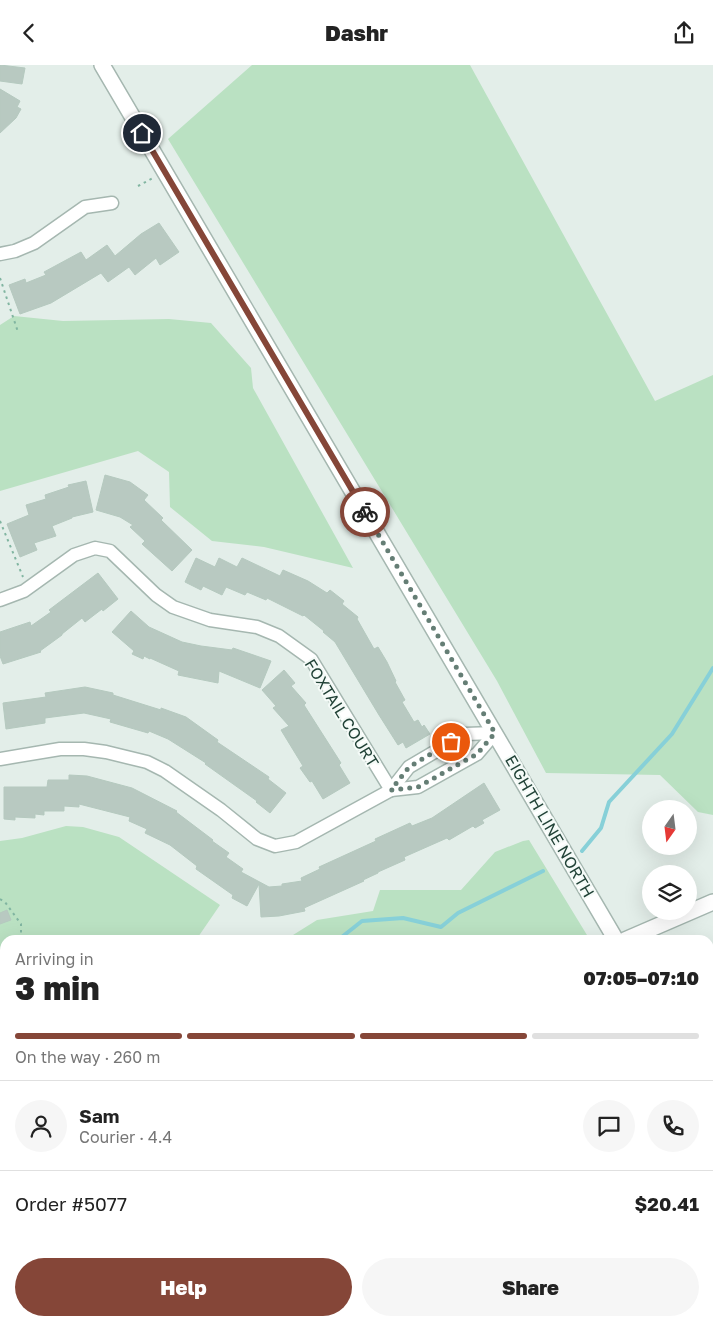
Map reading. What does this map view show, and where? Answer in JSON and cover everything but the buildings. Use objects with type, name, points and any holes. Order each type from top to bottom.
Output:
[{"type":"street","name":"EIGHTH LINE NORTH","points":[[102,65],[613,935]]},
{"type":"street","points":[[0,254],[15,251],[34,243],[85,207],[112,203]]},
{"type":"street","name":"FOXTAIL COURT","points":[[0,600],[15,596],[28,589],[74,555],[95,548],[110,551],[156,595],[173,607],[210,620],[257,627],[279,636],[311,659],[391,790]]},
{"type":"street","points":[[391,790],[409,767],[465,734],[495,733]]},
{"type":"street","points":[[0,759],[60,749],[84,749],[106,752],[147,762],[165,771],[221,810],[256,839],[275,847],[296,842],[391,790],[418,787],[477,754],[495,733]]},
{"type":"street","points":[[637,935],[713,902]]},
{"type":"path","points":[[138,186],[155,177]]},
{"type":"path","points":[[0,278],[18,332]]},
{"type":"path","points":[[0,521],[28,589]]},
{"type":"path","points":[[0,899],[5,902],[22,924],[21,935]]},
{"type":"green space","points":[[252,65],[470,65],[655,401],[713,375],[713,815],[698,812],[698,800],[686,800],[660,775],[546,773],[497,681],[168,139]]},
{"type":"green space","points":[[14,316],[63,321],[169,319],[211,323],[251,368],[253,388],[353,568],[264,547],[212,541],[170,507],[169,472],[138,451],[0,491],[0,325]]},
{"type":"green space","points":[[66,826],[83,827],[119,837],[220,905],[199,935],[0,935],[0,841],[22,838]]},
{"type":"green space","points":[[529,840],[587,935],[293,935],[317,920],[373,911],[380,890],[461,890],[495,852]]},
{"type":"waterway","points":[[582,851],[601,828],[609,802],[672,734],[713,668]]},
{"type":"waterway","points":[[344,935],[362,921],[403,918],[441,927],[458,913],[543,871]]},
{"type":"way so far","points":[[365,512],[495,733],[477,754],[418,787],[391,790],[409,767],[451,742]]},
{"type":"route","points":[[142,133],[365,512]]}]
